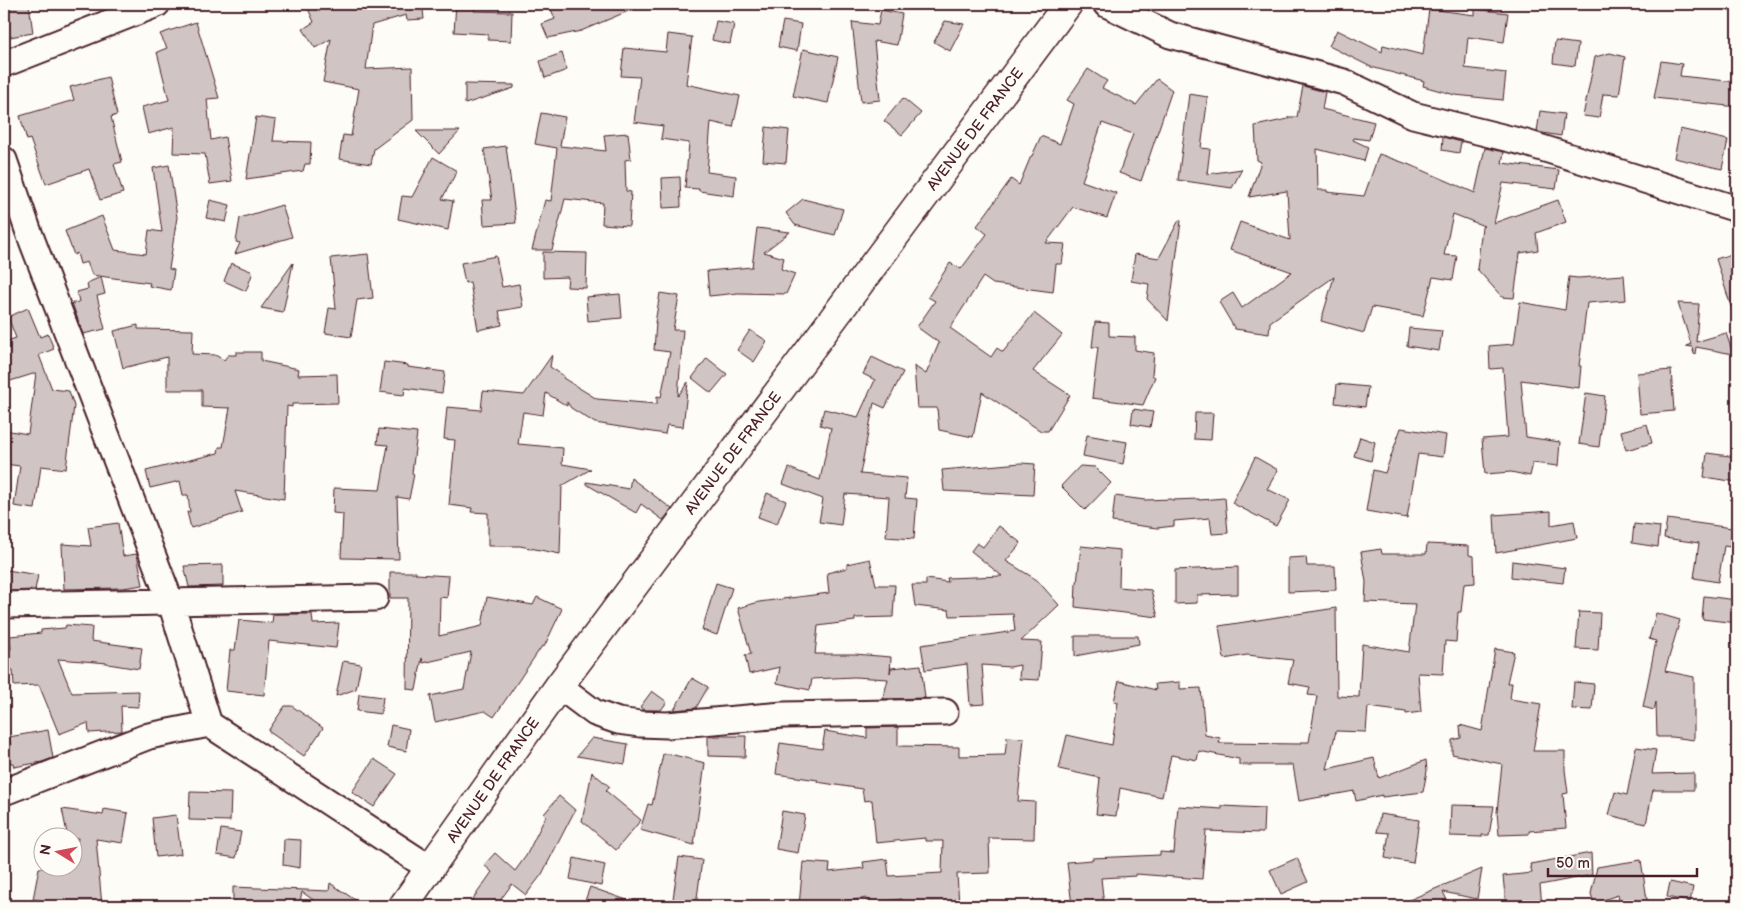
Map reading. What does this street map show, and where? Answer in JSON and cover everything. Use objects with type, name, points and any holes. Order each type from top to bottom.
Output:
[{"type":"main road","name":"AVENUE DE FRANCE","points":[[403,906],[560,686],[1068,4]]},
{"type":"street","points":[[4,64],[157,4]]},
{"type":"street","points":[[1106,4],[1170,35],[1344,82],[1413,115],[1526,143],[1737,209]]},
{"type":"street","points":[[4,160],[31,239],[171,603],[209,724],[430,869]]},
{"type":"street","points":[[4,605],[375,598]]},
{"type":"street","points":[[560,686],[595,712],[618,721],[640,724],[667,725],[783,715],[945,712]]},
{"type":"street","points":[[4,792],[149,736],[209,724]]},
{"type":"building","points":[[29,4],[33,33],[4,38],[4,8]]},
{"type":"building","points":[[306,4],[429,4],[429,8],[423,10],[424,19],[407,20],[406,15],[372,25],[366,69],[412,67],[413,120],[374,149],[371,164],[339,159],[343,135],[351,136],[359,89],[323,82],[331,39],[315,48],[303,29],[314,22]]},
{"type":"building","points":[[456,4],[475,4],[474,11],[512,12],[511,41],[488,40],[488,34],[454,32]]},
{"type":"building","points":[[549,4],[645,4],[581,31],[548,38],[542,24],[555,19]]},
{"type":"building","points":[[1429,9],[1475,15],[1475,9],[1508,13],[1504,42],[1468,37],[1465,68],[1506,73],[1503,100],[1455,95],[1423,86],[1424,81],[1371,67],[1329,46],[1337,30],[1382,52],[1383,45],[1423,55]]},
{"type":"building","points":[[881,10],[902,14],[897,45],[874,41],[880,100],[861,102],[852,22],[878,25]]},
{"type":"building","points":[[716,21],[734,24],[730,44],[712,40]]},
{"type":"building","points":[[783,21],[801,24],[797,51],[778,47]]},
{"type":"building","points":[[945,21],[964,24],[950,51],[934,42]]},
{"type":"building","points":[[196,22],[219,98],[207,99],[211,140],[225,137],[232,181],[210,184],[205,154],[173,153],[174,127],[148,134],[142,107],[169,100],[157,52],[167,48],[160,34]]},
{"type":"building","points":[[668,34],[692,37],[686,84],[740,96],[733,127],[711,122],[707,172],[736,176],[734,196],[685,188],[689,143],[661,139],[663,126],[634,122],[640,77],[621,76],[624,48],[666,52]]},
{"type":"building","points":[[1555,41],[1578,44],[1575,66],[1553,63]]},
{"type":"building","points":[[803,49],[838,57],[828,103],[793,96]]},
{"type":"building","points":[[562,53],[567,70],[545,78],[540,61]]},
{"type":"building","points":[[1610,53],[1625,57],[1619,95],[1603,94],[1599,118],[1583,116],[1595,57]]},
{"type":"building","points":[[1661,61],[1682,64],[1680,76],[1737,82],[1737,107],[1654,98]]},
{"type":"building","points":[[1088,69],[1107,81],[1102,88],[1136,105],[1157,79],[1172,90],[1141,181],[1119,173],[1133,134],[1102,123],[1082,181],[1116,193],[1107,218],[1073,207],[1046,243],[1065,244],[1062,264],[1056,264],[1053,292],[993,284],[983,277],[950,328],[991,357],[997,348],[1003,352],[1034,313],[1062,335],[1033,371],[1070,395],[1048,431],[1041,431],[982,392],[973,437],[939,430],[937,408],[917,408],[914,366],[926,374],[939,343],[917,327],[935,301],[928,297],[950,263],[961,269],[987,234],[977,226],[1011,179],[1019,185],[1041,136],[1060,144],[1074,104],[1067,100]]},
{"type":"building","points":[[108,77],[117,115],[111,117],[122,162],[114,164],[123,193],[100,200],[89,169],[46,184],[30,139],[27,140],[20,116],[74,100],[70,87]]},
{"type":"building","points":[[465,84],[514,85],[514,88],[465,104]]},
{"type":"building","points":[[1303,86],[1325,92],[1322,109],[1374,122],[1369,140],[1354,138],[1353,140],[1368,147],[1364,161],[1317,149],[1318,190],[1364,196],[1379,154],[1413,166],[1475,193],[1485,148],[1504,152],[1502,163],[1559,170],[1556,189],[1503,183],[1494,223],[1558,200],[1566,222],[1536,233],[1538,250],[1520,253],[1514,298],[1502,297],[1477,269],[1482,227],[1484,226],[1453,214],[1444,255],[1457,256],[1453,280],[1433,277],[1423,316],[1372,307],[1364,333],[1321,321],[1334,277],[1270,322],[1269,334],[1235,329],[1219,302],[1233,293],[1242,308],[1292,272],[1230,250],[1240,222],[1290,240],[1287,191],[1249,197],[1261,162],[1257,160],[1255,126],[1288,119],[1288,117],[1297,117]]},
{"type":"building","points":[[1189,94],[1208,97],[1201,148],[1210,149],[1207,174],[1242,169],[1232,188],[1178,180]]},
{"type":"building","points":[[903,98],[921,113],[902,135],[884,121]]},
{"type":"building","points":[[1540,111],[1564,114],[1561,136],[1537,132]]},
{"type":"building","points":[[541,113],[565,117],[560,146],[606,151],[604,135],[628,133],[631,159],[625,160],[626,191],[631,192],[629,226],[602,224],[603,203],[565,199],[552,250],[532,250],[545,200],[551,201],[557,148],[535,144]]},
{"type":"building","points":[[256,117],[276,120],[273,141],[311,142],[310,164],[305,164],[303,171],[246,179]]},
{"type":"building","points":[[766,127],[789,130],[786,163],[763,161]]},
{"type":"building","points":[[1680,129],[1728,140],[1722,169],[1674,158]]},
{"type":"building","points":[[416,131],[460,131],[439,154]]},
{"type":"building","points":[[1443,137],[1461,142],[1459,153],[1442,150]]},
{"type":"building","points":[[506,146],[516,223],[484,225],[482,200],[492,200],[484,149]]},
{"type":"building","points":[[433,157],[457,171],[442,199],[453,201],[448,230],[398,219],[402,196],[412,197]]},
{"type":"building","points":[[169,165],[177,217],[169,269],[174,270],[171,290],[149,286],[150,283],[92,275],[87,262],[80,264],[77,253],[74,255],[65,231],[102,216],[115,250],[146,254],[149,230],[162,232],[153,168]]},
{"type":"building","points":[[680,177],[681,207],[663,208],[662,178]]},
{"type":"building","points":[[803,199],[843,209],[835,235],[795,225],[786,213]]},
{"type":"building","points":[[210,200],[230,205],[226,222],[206,218]]},
{"type":"building","points":[[282,205],[292,237],[235,254],[240,243],[236,242],[240,218]]},
{"type":"building","points":[[1179,220],[1181,221],[1168,321],[1147,299],[1149,284],[1131,281],[1135,254],[1159,258]]},
{"type":"building","points":[[757,228],[790,232],[764,252],[784,258],[781,269],[795,274],[786,294],[738,293],[709,296],[707,271],[752,267]]},
{"type":"building","points":[[543,252],[587,253],[586,288],[567,287],[568,277],[543,278]]},
{"type":"building","points":[[368,254],[373,298],[357,300],[351,337],[325,333],[329,308],[336,309],[331,258]]},
{"type":"building","points":[[1731,254],[1737,274],[1737,316],[1734,316],[1716,259]]},
{"type":"building","points":[[496,256],[502,287],[519,284],[523,307],[499,311],[502,325],[478,330],[470,282],[465,283],[461,263]]},
{"type":"building","points":[[231,263],[253,272],[246,291],[224,281]]},
{"type":"building","points":[[293,263],[283,312],[261,308]]},
{"type":"building","points":[[1624,275],[1626,300],[1587,303],[1579,366],[1581,366],[1579,388],[1521,380],[1526,437],[1560,442],[1558,466],[1533,463],[1530,476],[1511,472],[1485,474],[1482,439],[1508,437],[1503,368],[1490,369],[1489,346],[1514,344],[1520,302],[1565,310],[1569,277]]},
{"type":"building","points":[[101,277],[105,294],[97,296],[105,329],[83,334],[72,303],[79,302],[77,292],[88,289],[87,283]]},
{"type":"building","points":[[660,293],[679,296],[673,330],[683,330],[678,396],[688,382],[683,427],[667,425],[665,434],[595,423],[571,408],[567,402],[567,406],[546,393],[543,415],[523,412],[518,444],[563,448],[562,464],[591,469],[562,486],[560,554],[520,546],[488,546],[488,513],[471,512],[472,508],[449,505],[455,440],[444,439],[447,407],[481,410],[483,391],[524,395],[552,355],[550,367],[564,376],[563,378],[597,399],[657,404],[657,396],[661,397],[670,352],[654,350],[655,323]]},
{"type":"building","points":[[620,294],[622,318],[588,321],[586,297]]},
{"type":"building","points":[[1678,303],[1699,304],[1696,342],[1726,333],[1733,354],[1696,347],[1694,354],[1692,347],[1686,346],[1691,344]]},
{"type":"building","points":[[28,308],[40,337],[48,334],[54,349],[39,355],[52,389],[69,391],[74,406],[66,469],[41,466],[35,509],[14,506],[20,466],[4,464],[4,430],[28,434],[36,373],[4,383],[4,342],[16,338],[8,317]]},
{"type":"building","points":[[1095,322],[1109,323],[1109,336],[1135,337],[1135,350],[1154,353],[1152,375],[1155,377],[1143,405],[1092,398],[1098,347],[1092,347]]},
{"type":"building","points":[[138,325],[138,329],[193,330],[192,354],[215,355],[224,360],[228,355],[236,355],[236,352],[261,352],[261,361],[299,369],[298,375],[337,374],[338,403],[292,404],[292,407],[287,406],[284,499],[235,491],[242,512],[191,528],[187,512],[190,512],[188,495],[183,495],[180,481],[150,488],[146,471],[218,453],[219,447],[223,447],[230,408],[202,407],[202,390],[167,390],[167,357],[123,368],[114,331]]},
{"type":"building","points":[[1409,328],[1442,331],[1439,351],[1407,346]]},
{"type":"building","points":[[750,330],[767,341],[754,362],[737,350]]},
{"type":"building","points":[[872,357],[903,372],[885,408],[874,403],[860,474],[907,478],[905,498],[917,499],[914,539],[886,537],[889,497],[845,494],[841,525],[819,522],[823,499],[783,484],[789,468],[820,480],[831,428],[820,425],[824,409],[858,417],[875,380],[863,374]]},
{"type":"building","points":[[707,358],[727,374],[711,393],[692,378]]},
{"type":"building","points":[[384,362],[445,372],[442,393],[405,388],[404,395],[380,392]]},
{"type":"building","points":[[1671,370],[1674,411],[1640,414],[1637,373]]},
{"type":"building","points":[[1337,384],[1368,387],[1365,407],[1335,403]]},
{"type":"building","points":[[1586,393],[1605,396],[1599,447],[1579,444]]},
{"type":"building","points":[[1133,409],[1153,412],[1150,427],[1131,424]]},
{"type":"building","points":[[1195,413],[1213,413],[1211,440],[1194,439]]},
{"type":"building","points":[[1647,424],[1652,443],[1626,450],[1621,431]]},
{"type":"building","points":[[1401,428],[1446,435],[1443,457],[1418,454],[1407,518],[1366,511],[1373,470],[1385,473]]},
{"type":"building","points":[[379,429],[417,433],[412,473],[414,474],[409,499],[397,497],[399,559],[341,558],[343,514],[333,513],[334,488],[380,490],[388,445],[377,444]]},
{"type":"building","points":[[1087,435],[1127,442],[1123,464],[1083,456]]},
{"type":"building","points":[[1360,437],[1375,442],[1371,461],[1354,456]]},
{"type":"building","points":[[1707,453],[1737,457],[1737,482],[1704,477]]},
{"type":"building","points":[[1255,457],[1278,470],[1267,489],[1290,500],[1276,526],[1232,503]]},
{"type":"building","points":[[1021,463],[1035,464],[1033,495],[944,491],[942,470]]},
{"type":"building","points":[[1080,466],[1095,467],[1111,483],[1085,510],[1061,486]]},
{"type":"building","points":[[631,478],[672,509],[663,520],[641,504],[636,513],[586,484],[586,482],[629,489]]},
{"type":"building","points":[[767,493],[786,501],[777,524],[758,517]]},
{"type":"building","points":[[1115,496],[1145,500],[1225,498],[1228,533],[1212,534],[1210,518],[1174,521],[1174,526],[1157,528],[1112,522]]},
{"type":"building","points":[[1551,511],[1551,525],[1574,521],[1577,538],[1496,553],[1494,515]]},
{"type":"building","points":[[1667,519],[1732,528],[1730,547],[1724,546],[1718,582],[1694,578],[1699,543],[1664,538]]},
{"type":"building","points":[[118,523],[123,556],[137,554],[143,585],[123,588],[64,589],[62,544],[91,546],[88,527]]},
{"type":"building","points":[[1634,524],[1660,527],[1658,547],[1632,543]]},
{"type":"building","points":[[999,526],[1021,543],[1006,561],[1037,580],[1059,605],[1021,641],[1042,642],[1039,680],[1019,679],[1020,665],[1010,667],[982,665],[985,704],[970,705],[967,664],[925,670],[921,645],[1015,631],[1013,614],[950,616],[949,610],[915,606],[912,585],[926,585],[926,579],[948,582],[947,578],[1002,576],[971,551],[977,543],[983,547]]},
{"type":"building","points":[[1427,544],[1469,546],[1469,555],[1474,556],[1475,583],[1464,584],[1461,612],[1458,612],[1456,642],[1445,641],[1443,674],[1418,673],[1421,712],[1406,714],[1406,712],[1368,707],[1366,732],[1336,731],[1327,769],[1374,758],[1379,778],[1426,760],[1427,771],[1423,792],[1382,797],[1382,795],[1356,801],[1354,791],[1299,801],[1293,765],[1239,765],[1239,759],[1199,751],[1197,760],[1171,755],[1162,797],[1120,788],[1116,816],[1096,814],[1100,778],[1059,769],[1067,735],[1112,745],[1118,702],[1114,701],[1119,681],[1156,690],[1155,684],[1180,682],[1180,689],[1201,688],[1205,735],[1220,738],[1219,743],[1300,744],[1300,742],[1309,742],[1317,696],[1308,695],[1310,687],[1288,683],[1293,660],[1247,655],[1224,659],[1219,626],[1336,608],[1337,696],[1359,697],[1362,644],[1409,652],[1415,604],[1365,602],[1366,582],[1361,552],[1381,549],[1382,554],[1426,554]]},
{"type":"building","points":[[1081,546],[1120,550],[1119,587],[1151,590],[1158,617],[1075,607]]},
{"type":"building","points":[[1306,557],[1307,566],[1335,566],[1336,590],[1288,592],[1288,558]]},
{"type":"building","points":[[870,559],[876,585],[895,585],[893,617],[855,618],[855,621],[818,626],[815,654],[854,654],[891,657],[890,673],[891,668],[921,665],[925,698],[883,699],[888,679],[854,677],[812,679],[810,690],[777,683],[780,667],[749,674],[745,655],[751,654],[738,608],[759,602],[829,593],[827,573],[847,568],[847,564]]},
{"type":"building","points":[[1512,561],[1565,568],[1563,583],[1511,577]]},
{"type":"building","points":[[223,565],[223,586],[189,587],[184,566]]},
{"type":"building","points":[[1238,567],[1238,594],[1197,595],[1197,603],[1175,604],[1175,570]]},
{"type":"building","points":[[7,570],[38,575],[35,590],[4,591]]},
{"type":"building","points":[[390,572],[416,572],[416,574],[449,576],[447,598],[440,597],[439,636],[482,626],[487,597],[533,605],[537,597],[562,609],[544,647],[542,646],[494,717],[485,711],[435,722],[430,696],[464,689],[471,652],[423,663],[422,658],[416,690],[407,689],[408,598],[390,598]]},
{"type":"building","points":[[716,583],[732,588],[717,635],[702,630]]},
{"type":"building","points":[[1704,596],[1737,600],[1737,623],[1702,619]]},
{"type":"building","points":[[1579,612],[1600,613],[1598,650],[1576,649]]},
{"type":"building","points":[[1656,613],[1680,620],[1665,671],[1694,677],[1694,740],[1657,737],[1656,702],[1654,710],[1643,707],[1656,641],[1649,639]]},
{"type":"building","points":[[273,614],[312,614],[313,624],[339,623],[336,648],[269,641],[264,695],[226,691],[230,650],[235,650],[239,620],[272,623]]},
{"type":"building","points":[[66,625],[92,627],[91,641],[142,648],[139,669],[108,663],[58,659],[72,693],[139,691],[138,707],[121,706],[122,731],[89,733],[88,723],[59,734],[39,685],[14,686],[13,670],[4,669],[4,648],[11,649],[10,636],[41,633],[41,630],[65,628]]},
{"type":"building","points":[[1075,636],[1138,636],[1139,644],[1075,656]]},
{"type":"building","points":[[1495,649],[1514,652],[1507,683],[1512,683],[1510,699],[1541,704],[1533,751],[1565,751],[1568,793],[1563,794],[1566,828],[1529,831],[1529,834],[1499,835],[1497,812],[1502,764],[1452,754],[1452,740],[1461,738],[1460,725],[1482,731]]},
{"type":"building","points":[[343,661],[361,664],[356,689],[336,696]]},
{"type":"building","points":[[692,678],[708,687],[696,708],[674,710]]},
{"type":"building","points":[[1574,682],[1594,684],[1592,710],[1572,709]]},
{"type":"building","points":[[652,691],[667,702],[661,710],[644,710],[640,707]]},
{"type":"building","points":[[359,694],[383,697],[381,714],[357,711]]},
{"type":"building","points":[[285,706],[292,706],[323,728],[304,756],[268,731]]},
{"type":"building","points":[[391,725],[409,729],[406,751],[387,747]]},
{"type":"building","points":[[898,727],[898,746],[959,747],[959,756],[1005,755],[1007,737],[1024,738],[1018,801],[1035,802],[1034,839],[989,838],[990,873],[957,874],[959,904],[935,906],[935,903],[903,905],[902,899],[868,903],[867,898],[832,903],[832,906],[799,906],[803,862],[830,864],[829,872],[864,868],[863,862],[887,859],[889,876],[942,873],[943,841],[925,841],[925,838],[876,843],[872,800],[864,801],[862,789],[776,774],[780,743],[822,749],[825,731],[867,738],[867,728]]},
{"type":"building","points":[[48,730],[53,758],[14,767],[13,763],[4,762],[4,746],[11,746],[9,737]]},
{"type":"building","points":[[708,736],[746,736],[745,757],[708,756]]},
{"type":"building","points":[[592,738],[628,744],[625,764],[577,756]]},
{"type":"building","points":[[1636,747],[1656,750],[1652,774],[1694,773],[1694,790],[1653,790],[1646,824],[1609,815],[1615,792],[1627,795]]},
{"type":"building","points":[[663,754],[705,763],[694,845],[640,830],[648,804],[652,805]]},
{"type":"building","points":[[374,759],[397,774],[374,807],[352,792]]},
{"type":"building","points":[[592,772],[610,787],[606,791],[641,820],[616,850],[582,821]]},
{"type":"building","points":[[190,792],[231,793],[230,821],[189,820]]},
{"type":"building","points":[[559,796],[575,810],[542,874],[526,895],[512,884],[496,906],[468,906],[492,872],[484,865],[495,853],[515,871],[526,856],[546,816],[544,814]]},
{"type":"building","points":[[1451,805],[1494,806],[1489,835],[1482,835],[1482,837],[1450,836]]},
{"type":"building","points":[[1178,806],[1222,809],[1222,806],[1264,808],[1263,833],[1206,831],[1202,879],[1136,874],[1136,876],[1101,878],[1104,906],[1072,906],[1067,862],[1092,860],[1092,858],[1160,855],[1160,852],[1174,853]]},
{"type":"building","points":[[62,809],[103,815],[104,809],[128,813],[123,843],[96,839],[102,906],[74,906],[33,899],[37,878],[82,878],[82,828],[66,828]]},
{"type":"building","points":[[782,811],[805,815],[798,853],[776,849]]},
{"type":"building","points":[[1380,814],[1419,820],[1413,863],[1385,858],[1389,833],[1377,832]]},
{"type":"building","points":[[176,815],[181,854],[156,857],[152,818]]},
{"type":"building","points":[[221,829],[241,832],[236,858],[217,855]]},
{"type":"building","points":[[284,839],[301,840],[300,868],[283,865]]},
{"type":"building","points":[[1591,853],[1592,875],[1540,885],[1542,906],[1506,906],[1503,876],[1532,873],[1530,864]]},
{"type":"building","points":[[679,857],[702,860],[696,906],[672,906]]},
{"type":"building","points":[[574,858],[605,865],[601,886],[570,879]]},
{"type":"building","points":[[1297,858],[1308,882],[1281,894],[1270,870]]},
{"type":"building","points":[[1641,860],[1648,906],[1620,906],[1618,895],[1594,903],[1591,894],[1597,867]]},
{"type":"building","points":[[1482,869],[1477,899],[1443,892],[1450,906],[1395,906]]},
{"type":"building","points":[[1670,882],[1693,887],[1690,902],[1667,897]]},
{"type":"building","points":[[330,883],[364,906],[322,906],[302,892],[299,906],[233,906],[233,887],[329,891]]},
{"type":"building","points":[[590,887],[638,904],[637,906],[583,906]]}]
